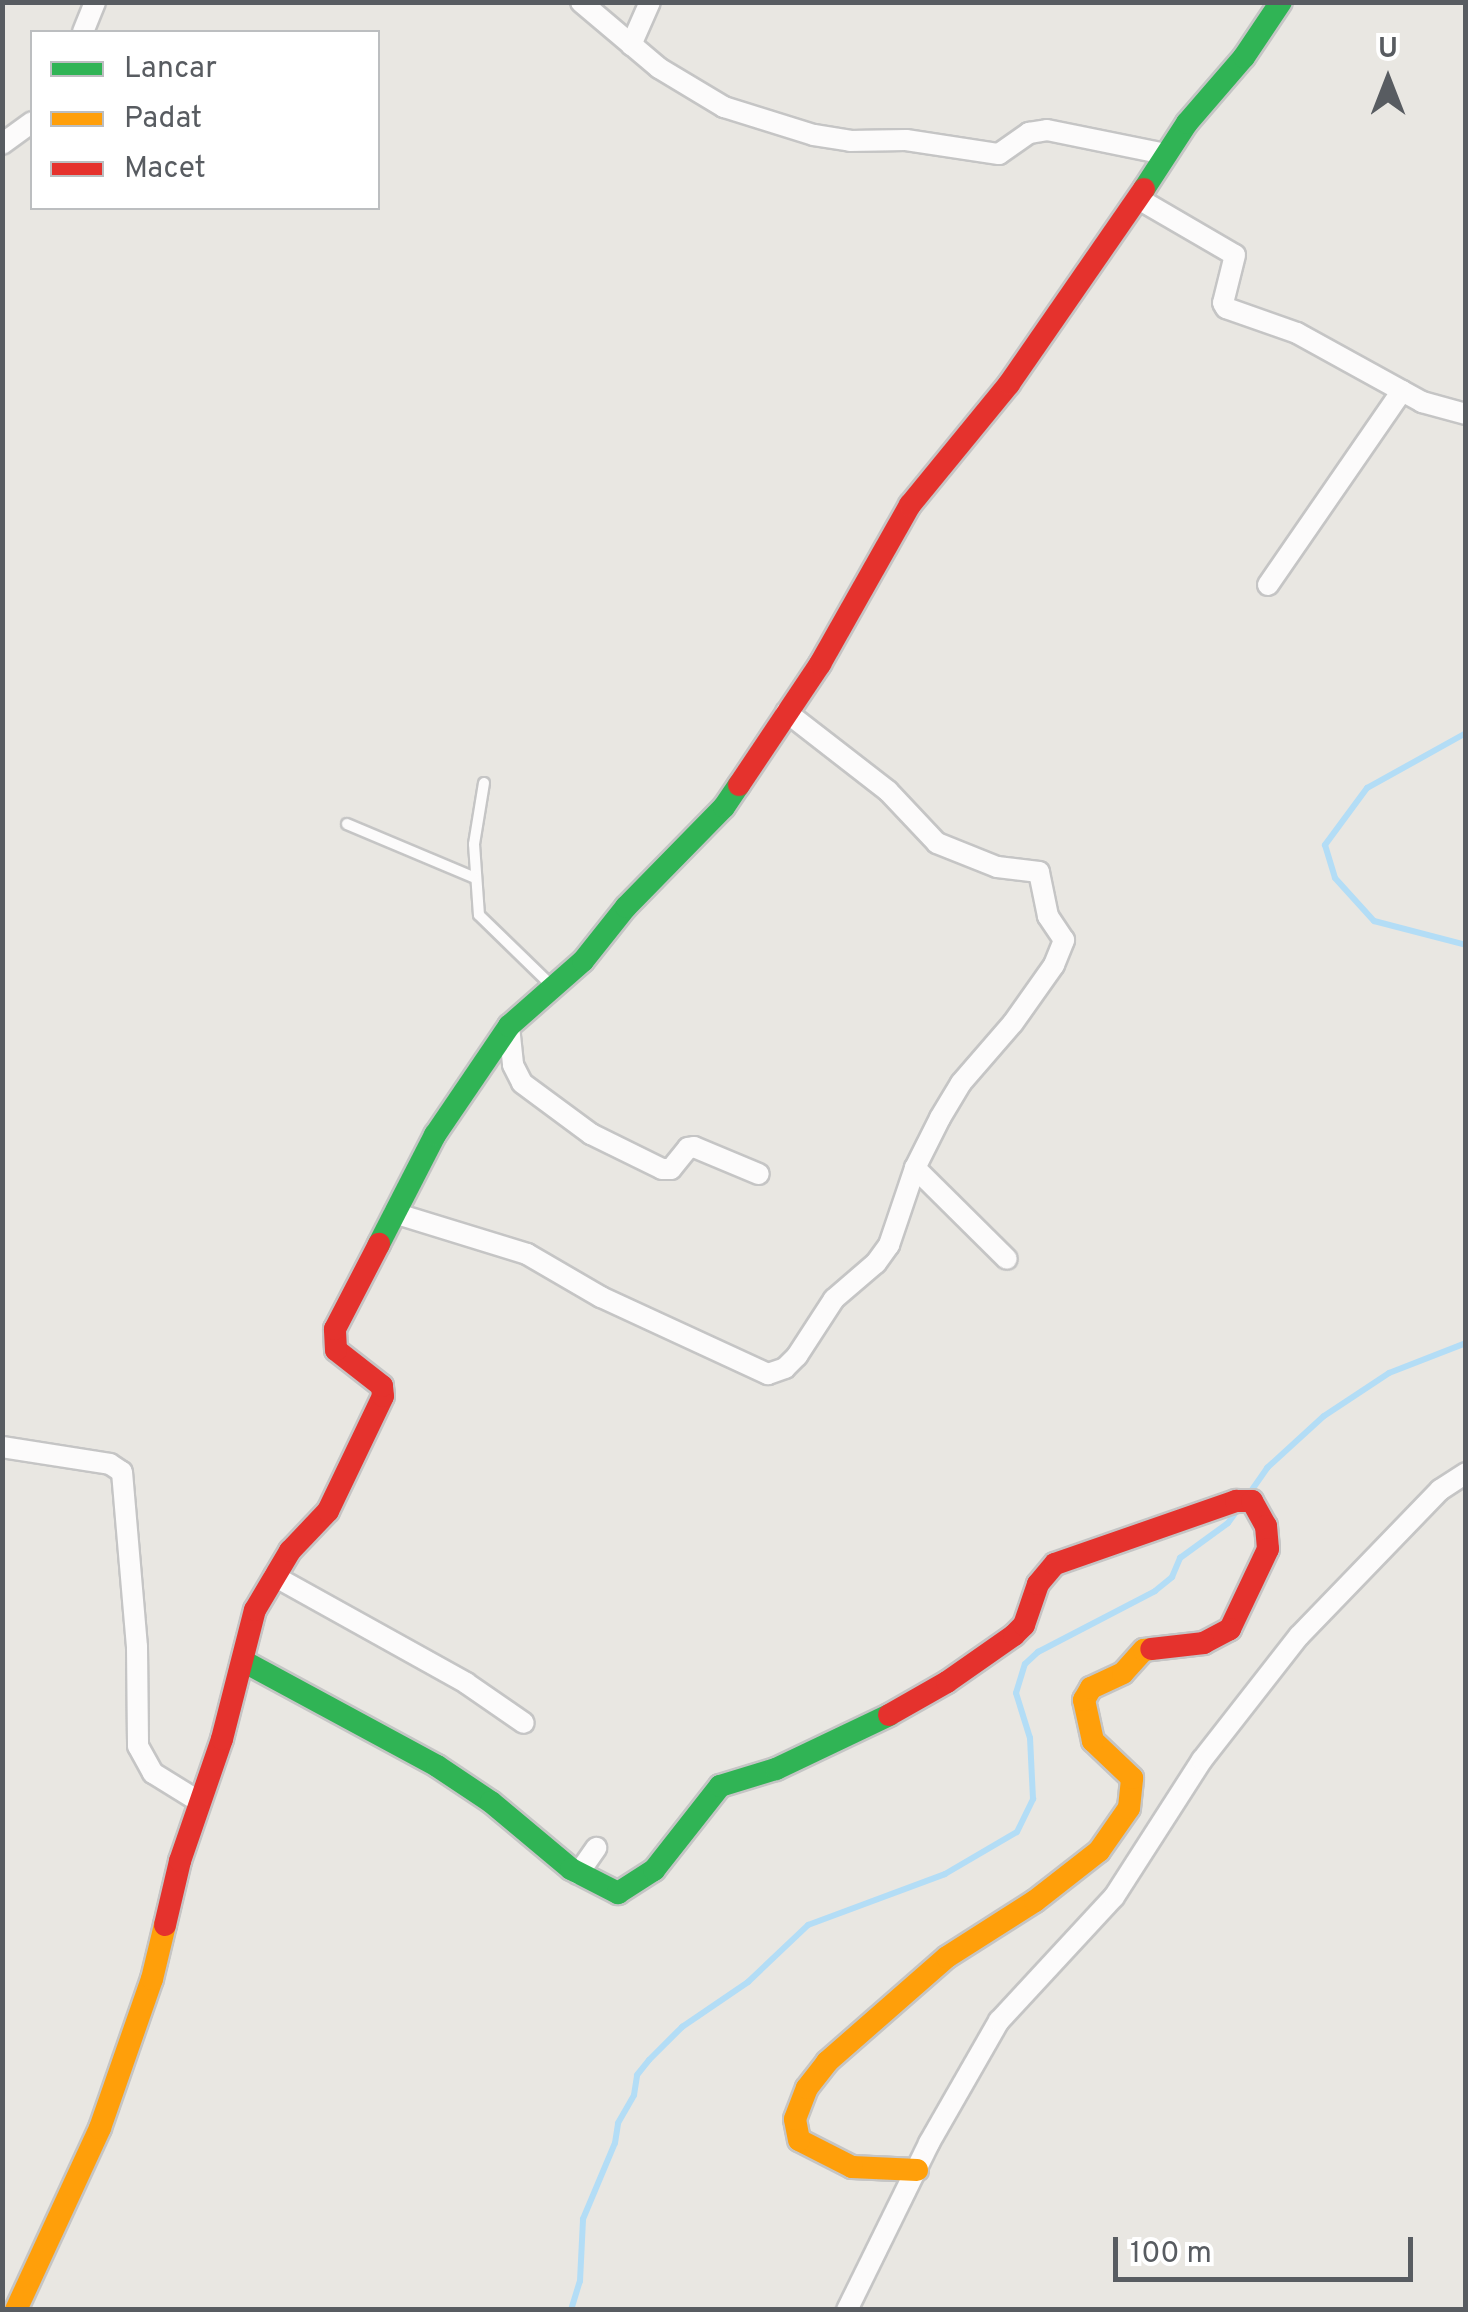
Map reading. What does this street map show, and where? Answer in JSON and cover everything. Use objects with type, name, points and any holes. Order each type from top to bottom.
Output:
[{"type":"street","points":[[84,30],[95,2]]},
{"type":"street","points":[[581,2],[658,68],[724,107],[826,138],[906,140],[999,154],[1028,132],[1048,130],[1165,154]]},
{"type":"street","points":[[631,45],[650,2]]},
{"type":"street","points":[[16,2310],[100,2128],[152,1978],[180,1860],[243,1662],[255,1610],[290,1551],[328,1511],[383,1396],[382,1386],[336,1350],[335,1330],[453,1105],[509,1026],[582,961],[626,908],[724,807],[862,596],[910,505],[1009,384],[1099,259],[1165,154],[1282,2]]},
{"type":"street","points":[[2,144],[30,123]]},
{"type":"street","points":[[1136,198],[1236,255],[1226,308],[1297,332],[1443,412],[1466,414]]},
{"type":"street","points":[[1268,585],[1402,391]]},
{"type":"street","points":[[394,1213],[527,1254],[601,1296],[774,1374],[807,1344],[834,1298],[885,1252],[915,1168],[960,1083],[1012,1023],[1062,953],[1064,940],[1048,916],[1039,872],[997,867],[937,843],[888,791],[786,712]]},
{"type":"street","points":[[509,1026],[513,1065],[522,1083],[591,1134],[662,1169],[671,1168],[694,1147],[759,1174]]},
{"type":"street","points":[[915,1168],[1007,1260]]},
{"type":"street","points":[[2,1447],[110,1464],[122,1472],[138,1647],[138,1746],[153,1773],[200,1802]]},
{"type":"street","points":[[847,2310],[917,2170],[999,2022],[1114,1897],[1236,1714],[1299,1636],[1384,1544],[1440,1490],[1466,1473]]},
{"type":"street","points":[[243,1662],[437,1766],[491,1802],[578,1874],[610,1893],[630,1889],[654,1870],[720,1786],[776,1769],[847,1738],[947,1682],[1014,1635],[1024,1625],[1038,1584],[1061,1560],[1183,1523],[1236,1501],[1252,1501],[1266,1526],[1268,1549],[1230,1629],[1204,1642],[1144,1650],[1123,1673],[1091,1688],[1084,1700],[1093,1741],[1132,1778],[1129,1808],[1099,1851],[1036,1901],[947,1957],[827,2062],[807,2088],[796,2118],[799,2140],[852,2167],[917,2170]]},
{"type":"street","points":[[274,1576],[427,1660],[524,1723]]},
{"type":"street","points":[[578,1874],[596,1848]]},
{"type":"lane","points":[[484,783],[473,877],[485,924],[553,986]]},
{"type":"lane","points":[[346,824],[473,877]]},
{"type":"waterway","points":[[1466,733],[1367,788],[1325,845],[1335,878],[1374,921],[1466,945]]},
{"type":"waterway","points":[[1249,1494],[1267,1468],[1324,1416],[1389,1373],[1466,1343]]},
{"type":"waterway","points":[[571,2310],[580,2281],[583,2219],[615,2143],[618,2123],[634,2095],[637,2075],[649,2060],[682,2027],[748,1982],[808,1925],[945,1874],[1017,1832],[1033,1799],[1030,1738],[1016,1693],[1025,1664],[1038,1652],[1155,1591],[1172,1577],[1180,1558],[1228,1523],[1236,1512]]},
{"type":"traffic: fast","points":[[1144,189],[1187,123],[1244,57],[1281,2]]},
{"type":"traffic: fast","points":[[379,1244],[435,1135],[509,1026],[583,961],[626,907],[724,807],[739,785]]},
{"type":"traffic: fast","points":[[243,1661],[437,1766],[491,1802],[571,1869],[618,1893],[654,1870],[720,1786],[776,1769],[889,1715]]},
{"type":"traffic: slow","points":[[917,2170],[852,2167],[799,2140],[795,2119],[807,2088],[827,2062],[947,1957],[1035,1901],[1099,1851],[1129,1808],[1132,1778],[1093,1741],[1084,1700],[1091,1688],[1123,1673],[1144,1650],[1151,1649]]},
{"type":"traffic: slow","points":[[16,2310],[100,2128],[152,1979],[165,1925]]},
{"type":"traffic: jam","points":[[739,785],[820,664],[910,505],[1009,384],[1144,189]]},
{"type":"traffic: jam","points":[[165,1925],[180,1861],[222,1739],[255,1610],[290,1551],[328,1511],[383,1396],[382,1386],[336,1350],[335,1329],[379,1244]]},
{"type":"traffic: jam","points":[[889,1715],[947,1682],[1014,1635],[1024,1625],[1038,1584],[1055,1564],[1236,1501],[1252,1501],[1266,1526],[1268,1549],[1230,1629],[1204,1643],[1151,1649]]}]
